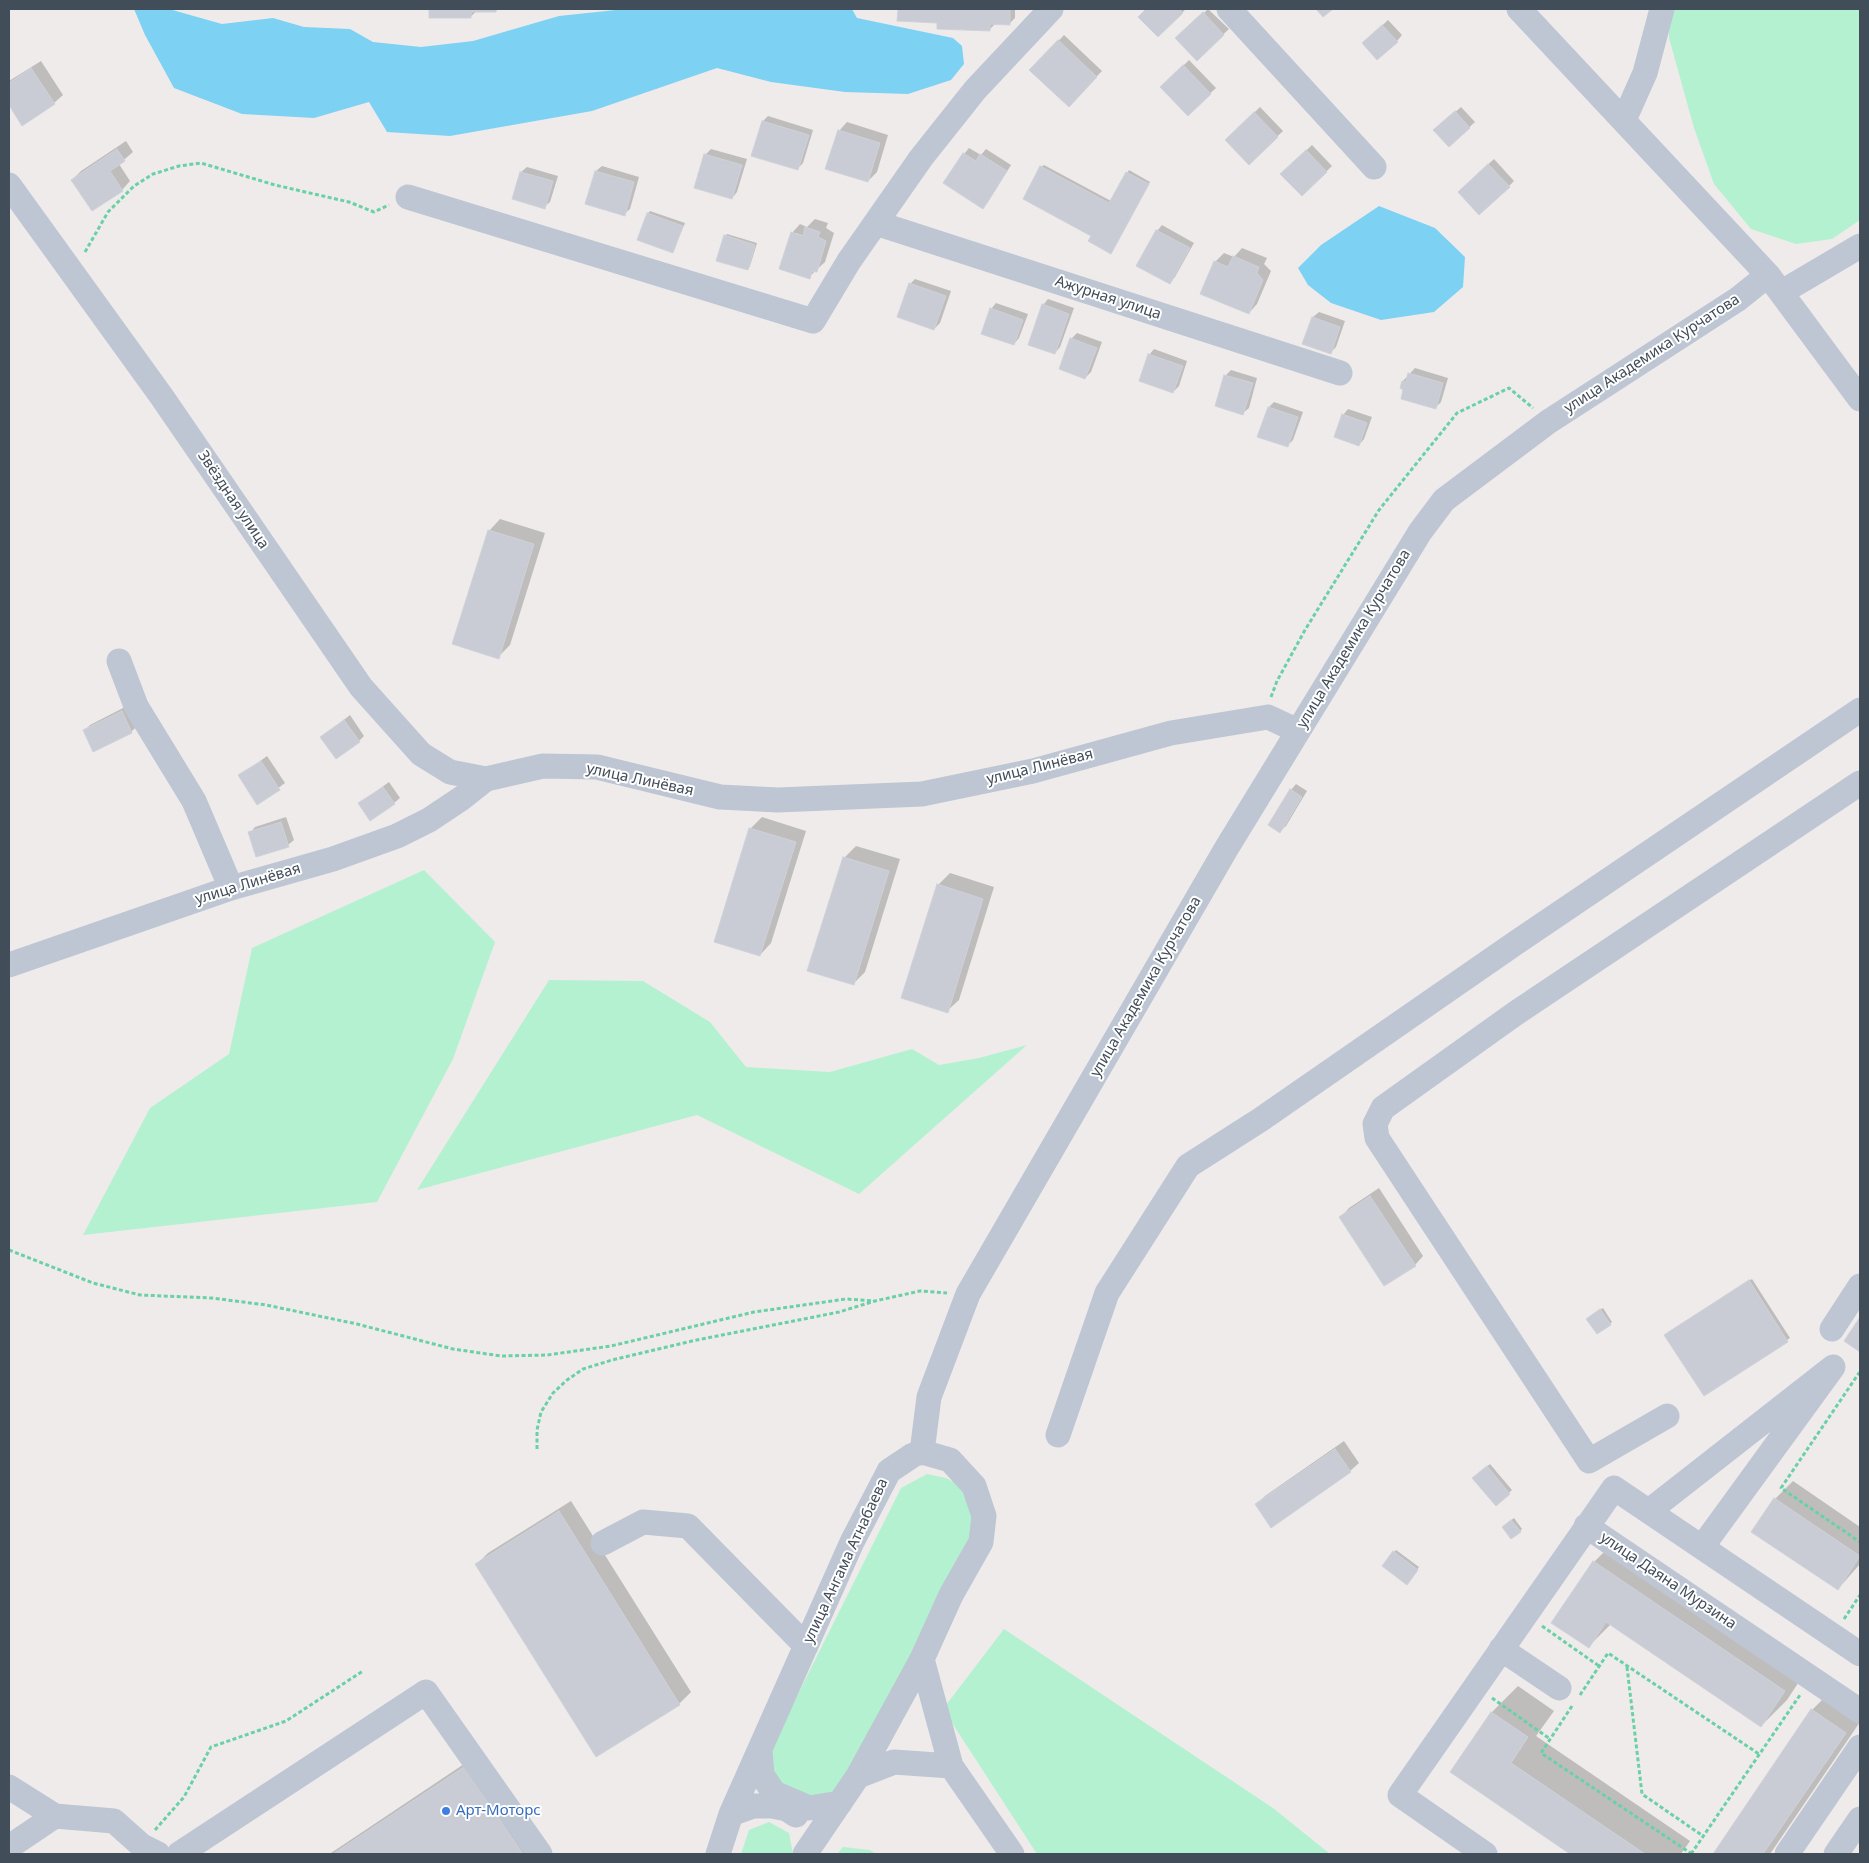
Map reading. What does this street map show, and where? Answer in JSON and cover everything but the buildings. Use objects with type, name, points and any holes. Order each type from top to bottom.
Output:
[{"type":"street","points":[[408,197],[814,321],[849,261],[921,158],[975,90],[1051,9]]},
{"type":"street","points":[[1229,9],[1374,167]]},
{"type":"street","points":[[1519,9],[1775,283],[1860,398]]},
{"type":"street","points":[[1624,120],[1645,73],[1662,9]]},
{"type":"street","name":"Звёздная улица","points":[[9,185],[162,397],[361,688],[421,754],[450,772],[486,779]]},
{"type":"street","name":"Ажурная улица","points":[[876,223],[1340,372]]},
{"type":"street","name":"улица Академика Курчатова","points":[[922,1452],[929,1397],[965,1301],[1226,849],[1420,532],[1444,500],[1548,422],[1738,299],[1860,246]]},
{"type":"street","points":[[119,660],[136,706],[194,801],[231,888]]},
{"type":"street","points":[[1058,1434],[1107,1293],[1188,1166],[1260,1120],[1517,942],[1860,710]]},
{"type":"street","points":[[1268,717],[1298,731]]},
{"type":"street","name":"улица Линёвая","points":[[9,965],[231,888],[334,858],[397,836],[429,820],[486,779],[542,766],[597,767],[720,797],[778,800],[922,794],[1033,772],[1171,733],[1268,717]]},
{"type":"street","points":[[1667,1416],[1589,1461],[1377,1138],[1375,1124],[1383,1108],[1516,1013],[1860,783]]},
{"type":"street","points":[[1832,1329],[1860,1286]]},
{"type":"street","points":[[1649,1511],[1833,1367],[1702,1547]]},
{"type":"street","points":[[809,1849],[858,1776],[922,1659],[952,1595],[981,1542],[984,1516],[974,1486],[950,1460],[922,1452]]},
{"type":"street","name":"улица Ангама Атнабаева","points":[[718,1854],[731,1814],[852,1542],[889,1471],[913,1455],[922,1452]]},
{"type":"street","name":"улица Даяна Мурзина","points":[[1860,1654],[1614,1488],[1586,1526],[1860,1711]]},
{"type":"street","points":[[603,1543],[643,1522],[688,1526],[806,1646]]},
{"type":"street","points":[[1485,1854],[1400,1796],[1586,1526]]},
{"type":"street","points":[[1501,1649],[1559,1688]]},
{"type":"street","points":[[922,1659],[951,1766],[1012,1854]]},
{"type":"street","points":[[179,1854],[426,1692],[540,1854]]},
{"type":"street","points":[[1787,1854],[1860,1747]]},
{"type":"street","points":[[760,1750],[762,1775],[774,1792],[808,1808],[840,1803]]},
{"type":"street","points":[[858,1776],[894,1762],[951,1766]]},
{"type":"street","points":[[9,1787],[55,1816],[114,1821],[150,1850]]},
{"type":"street","points":[[731,1814],[753,1806],[787,1809],[810,1828],[809,1849]]},
{"type":"street","points":[[9,1847],[55,1816]]},
{"type":"street","points":[[1836,1854],[1860,1819]]},
{"type":"path","points":[[68,268],[81,259],[108,212],[134,186],[153,174],[179,166],[201,163],[275,185],[348,202],[374,212],[408,197]]},
{"type":"path","points":[[1268,717],[1268,705],[1277,681],[1305,630],[1379,510],[1458,413],[1509,388],[1548,422]]},
{"type":"path","points":[[9,1250],[93,1283],[140,1295],[212,1298],[266,1305],[357,1324],[453,1349],[501,1356],[547,1355],[611,1346],[754,1312],[846,1299],[875,1301]]},
{"type":"path","points":[[537,1449],[537,1430],[541,1412],[553,1393],[583,1369],[692,1341],[839,1312],[875,1301],[920,1291],[944,1292],[965,1301]]},
{"type":"path","points":[[1860,1374],[1781,1488],[1860,1542]]},
{"type":"path","points":[[1833,1635],[1860,1595]]},
{"type":"path","points":[[1525,1614],[1599,1666]]},
{"type":"path","points":[[1759,1754],[1608,1653],[1541,1753],[1691,1854],[1811,1678]]},
{"type":"path","points":[[1627,1666],[1642,1794],[1704,1836]]},
{"type":"path","points":[[150,1850],[184,1797],[211,1747],[286,1721],[363,1672]]},
{"type":"path","points":[[1475,1687],[1550,1739]]},
{"type":"green space","points":[[1669,9],[1860,9],[1860,220],[1832,239],[1796,244],[1751,229],[1714,184],[1694,128],[1669,38]]},
{"type":"green space","points":[[424,870],[495,942],[453,1059],[377,1202],[83,1235],[150,1108],[229,1054],[252,948]]},
{"type":"green space","points":[[549,980],[643,981],[710,1022],[746,1067],[830,1072],[912,1049],[939,1065],[979,1058],[1027,1045],[859,1194],[697,1115],[417,1190]]},
{"type":"green space","points":[[927,1474],[946,1478],[960,1485],[975,1513],[973,1535],[845,1784],[829,1797],[804,1799],[786,1792],[772,1774],[772,1746],[901,1488]]},
{"type":"green space","points":[[1004,1629],[1273,1808],[1330,1854],[1037,1854],[943,1709]]},
{"type":"green space","points":[[769,1822],[789,1833],[793,1854],[741,1854],[749,1830]]},
{"type":"green space","points":[[843,1847],[870,1850],[876,1854],[837,1854]]},
{"type":"water","points":[[134,9],[169,9],[222,24],[273,18],[304,27],[350,29],[373,42],[421,47],[473,41],[559,16],[625,9],[852,9],[857,18],[953,38],[962,46],[964,64],[951,80],[908,94],[845,92],[771,82],[717,68],[592,111],[450,136],[387,132],[369,102],[314,118],[242,114],[174,88],[145,35]]},
{"type":"water","points":[[1379,206],[1435,228],[1465,257],[1463,287],[1434,312],[1381,320],[1331,303],[1308,285],[1298,268],[1321,245]]},
{"type":"place","name":"Арт-Моторс","points":[[446,1811]]}]
